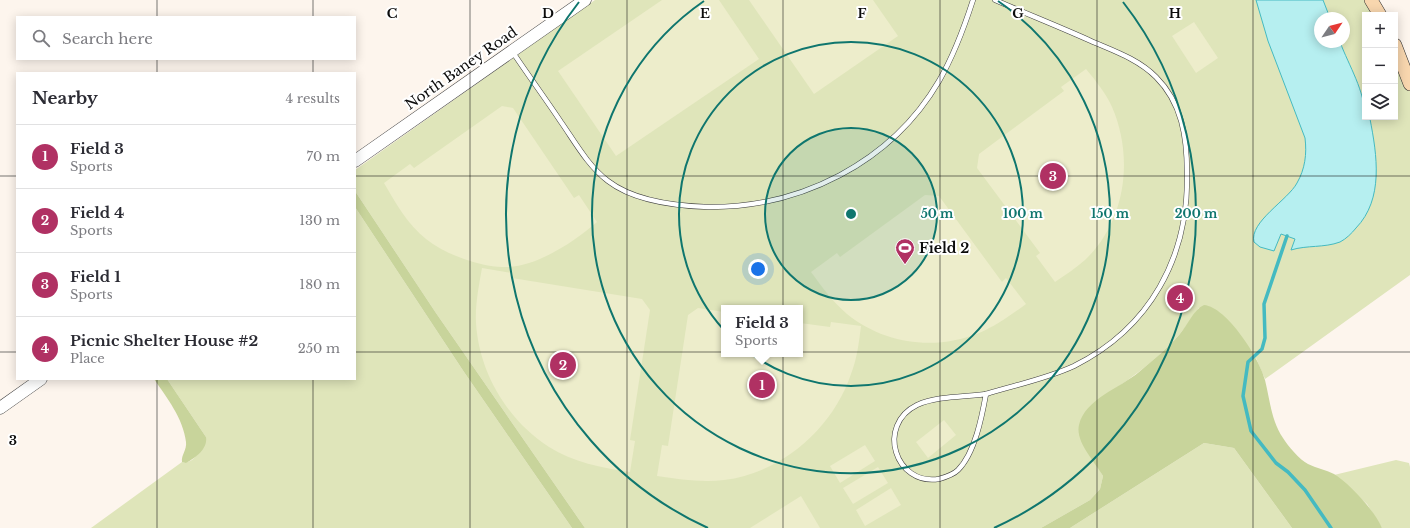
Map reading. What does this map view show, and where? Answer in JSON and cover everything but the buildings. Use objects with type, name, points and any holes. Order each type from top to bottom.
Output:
[{"type":"main road","points":[[1371,0],[1378,12]]},
{"type":"main road","points":[[1396,48],[1410,84]]},
{"type":"street","name":"North Baney Road","points":[[356,160],[585,0]]},
{"type":"street","points":[[0,408],[40,380]]},
{"type":"lane","points":[[512,51],[589,162],[609,182],[633,194],[662,202],[700,207],[753,205],[799,193],[831,180],[865,160],[906,125],[927,99],[950,61],[973,0]]},
{"type":"lane","points":[[986,394],[974,442],[964,462],[958,470],[947,477],[931,480],[923,479],[909,471],[898,456],[894,446],[897,424],[904,414],[927,402],[986,394],[1054,374],[1074,366],[1103,348],[1130,325],[1155,296],[1173,260],[1182,235],[1188,182],[1187,154],[1179,110],[1172,98],[1147,69],[1125,56],[995,0]]},
{"type":"green space","points":[[595,0],[1367,0],[1373,12],[1362,12],[1362,120],[1398,120],[1398,58],[1410,87],[1410,275],[1265,379],[1256,358],[1199,308],[1170,345],[1128,380],[1095,402],[1096,464],[1103,476],[1100,489],[1090,500],[1041,528],[585,528],[436,313],[356,193],[356,169]]},
{"type":"green space","points":[[662,0],[719,0],[759,59],[616,156],[558,71]]},
{"type":"green space","points":[[749,0],[873,0],[898,36],[814,94]]},
{"type":"green space","points":[[1194,22],[1218,58],[1196,73],[1172,36]]},
{"type":"green space","points":[[1086,69],[1107,97],[1119,126],[1123,147],[1124,167],[1122,188],[1110,227],[1099,244],[1085,260],[1055,282],[1036,256],[1040,253],[977,168],[979,154],[1064,91],[1061,87]]},
{"type":"green space","points":[[502,106],[513,108],[574,198],[579,195],[597,222],[577,238],[553,253],[527,264],[502,267],[464,259],[430,242],[413,227],[397,205],[384,183],[410,164],[414,168]]},
{"type":"green space","points":[[356,193],[436,313],[585,528],[572,528],[464,372],[356,209]]},
{"type":"green space","name":"Field 2","points":[[925,195],[939,196],[1002,282],[1006,278],[1026,304],[997,324],[962,339],[928,343],[910,342],[877,332],[861,324],[847,314],[811,272],[837,253],[840,257]]},
{"type":"green space","points":[[356,209],[464,372],[572,528],[91,528],[182,462],[191,461],[200,450],[206,437],[168,380],[356,380]]},
{"type":"green space","points":[[482,268],[512,273],[512,278],[642,299],[650,310],[630,440],[635,441],[630,472],[588,464],[558,452],[534,436],[508,409],[489,377],[478,341],[476,309]]},
{"type":"green space","points":[[1204,305],[1213,308],[1223,315],[1241,335],[1250,348],[1262,371],[1271,410],[1276,424],[1288,445],[1305,462],[1334,474],[1347,484],[1368,506],[1379,521],[1382,528],[1292,528],[1234,448],[1204,443],[1070,528],[1041,528],[1090,500],[1100,489],[1103,476],[1086,452],[1080,438],[1079,425],[1088,408],[1104,395],[1139,372],[1160,354],[1179,335],[1197,310]]},
{"type":"green space","points":[[698,308],[721,312],[721,357],[803,357],[803,323],[830,327],[831,322],[861,326],[858,350],[843,394],[832,412],[802,445],[785,458],[766,468],[745,476],[724,480],[690,480],[657,476],[662,445],[668,446],[688,315]]},
{"type":"green space","points":[[155,380],[168,380],[206,437],[205,445],[200,453],[186,463],[182,462],[186,442],[182,425],[169,401]]},
{"type":"green space","points":[[944,420],[956,435],[928,458],[916,442]]},
{"type":"green space","points":[[1204,443],[1234,448],[1292,528],[1070,528]]},
{"type":"green space","points":[[865,445],[875,461],[840,483],[830,466]]},
{"type":"green space","points":[[1396,460],[1409,463],[1410,467],[1410,528],[1382,528],[1367,504],[1334,475]]},
{"type":"green space","points":[[878,467],[888,483],[853,504],[843,488]]},
{"type":"green space","points":[[891,488],[901,505],[865,526],[856,510]]},
{"type":"green space","points":[[801,496],[820,528],[750,528]]},
{"type":"water","points":[[1256,0],[1323,0],[1328,12],[1314,12],[1314,48],[1343,48],[1356,79],[1362,98],[1362,120],[1370,120],[1375,147],[1375,190],[1371,204],[1365,216],[1351,234],[1340,242],[1291,250],[1295,239],[1281,234],[1274,251],[1260,247],[1254,242],[1254,234],[1257,227],[1292,190],[1300,178],[1304,167],[1306,150],[1305,138],[1268,41]]},
{"type":"waterway","points":[[1287,236],[1264,304],[1265,338],[1262,349],[1248,362],[1243,396],[1251,431],[1276,463],[1288,472],[1305,490],[1331,528]]},
{"type":"place","name":"Field 1","points":[[1053,176]]},
{"type":"place","name":"Field 2","points":[[905,265]]},
{"type":"place","name":"Picnic Shelter House #2","points":[[1180,298]]},
{"type":"place","name":"Field 4","points":[[563,365]]},
{"type":"place","name":"Field 3","points":[[762,385]]}]
